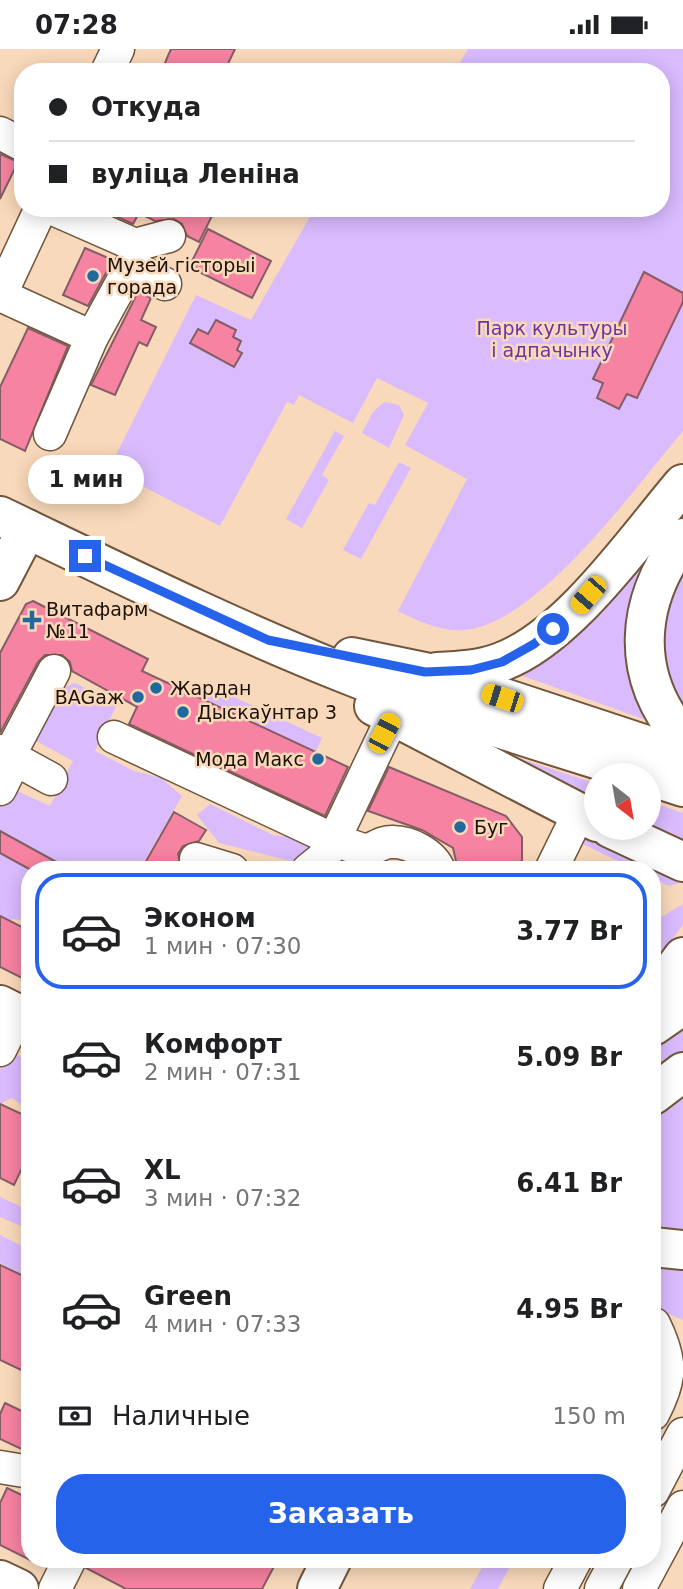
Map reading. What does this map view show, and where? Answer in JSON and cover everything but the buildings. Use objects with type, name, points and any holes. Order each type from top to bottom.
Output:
[{"type":"main road","points":[[413,697],[471,670],[502,662],[534,644],[572,613],[683,484]]},
{"type":"main road","points":[[0,582],[13,523],[268,640],[413,697],[609,763]]},
{"type":"main road","points":[[683,538],[654,585],[645,615],[643,645],[649,675],[659,702],[683,738]]},
{"type":"main road","points":[[268,640],[344,690],[413,697],[683,757]]},
{"type":"main road","points":[[413,697],[584,814]]},
{"type":"main road","points":[[662,780],[683,787]]},
{"type":"main road","points":[[636,840],[683,862]]},
{"type":"main road","points":[[661,986],[683,957]]},
{"type":"main road","points":[[661,1020],[683,1005]]},
{"type":"main road","points":[[661,1089],[683,1072]]},
{"type":"main road","points":[[661,1248],[683,1250]]},
{"type":"main road","points":[[317,1589],[328,1568]]},
{"type":"main road","points":[[0,1580],[19,1589]]},
{"type":"street","points":[[37,217],[0,296],[92,337]]},
{"type":"street","points":[[71,217],[135,245],[169,236]]},
{"type":"street","points":[[50,434],[92,337],[131,266],[165,284]]},
{"type":"street","points":[[0,789],[8,756],[54,671]]},
{"type":"street","points":[[319,861],[334,840],[413,697]]},
{"type":"street","points":[[114,737],[334,840],[366,851],[385,843],[401,843],[428,854],[433,861]]},
{"type":"street","points":[[8,756],[51,779]]},
{"type":"street","points":[[559,861],[584,833]]},
{"type":"street","points":[[196,859],[203,861]]},
{"type":"street","points":[[0,1049],[16,1013]]},
{"type":"street","points":[[661,1397],[668,1369],[665,1349],[671,1333]]},
{"type":"street","points":[[661,1476],[683,1434]]},
{"type":"street","points":[[0,1467],[21,1470]]},
{"type":"street","points":[[661,1548],[683,1507]]},
{"type":"street","points":[[55,1589],[66,1568]]},
{"type":"street","points":[[560,1589],[571,1568]]},
{"type":"street","points":[[601,1589],[612,1568]]},
{"type":"street","points":[[639,1589],[650,1568]]},
{"type":"green space","name":"Парк культуры і адпачынку","points":[[468,49],[683,49],[683,431],[613,517],[553,579],[523,604],[493,622],[464,630],[430,625],[398,611],[467,479],[405,445],[428,403],[377,378],[353,423],[299,395],[294,405],[287,402],[220,526],[109,469],[196,295],[251,320],[310,217],[670,217],[670,63],[459,63]]},
{"type":"green space","points":[[384,402],[399,405],[404,415],[389,448],[362,433],[373,412]]},
{"type":"green space","points":[[335,431],[344,436],[322,475],[329,480],[302,528],[286,519]]},
{"type":"green space","points":[[399,462],[411,468],[361,559],[343,550],[369,503],[375,505]]},
{"type":"green space","points":[[683,513],[683,518],[646,566],[628,614],[625,638],[628,664],[649,721],[520,675],[539,662]]},
{"type":"green space","points":[[683,567],[683,707],[669,671],[664,637],[668,602]]},
{"type":"green space","points":[[75,683],[117,704],[95,751],[134,771],[161,778],[182,796],[144,861],[21,861],[21,920],[12,919],[0,943],[0,854],[18,863],[29,846],[0,830],[0,804],[9,787],[50,806],[73,761],[29,737],[55,691]]},
{"type":"green space","points":[[210,686],[322,738],[316,751],[205,699]]},
{"type":"green space","points":[[463,740],[584,780],[584,797]]},
{"type":"green space","points":[[210,804],[273,835],[308,839],[317,843],[302,861],[292,861],[219,843],[197,815]]},
{"type":"green space","points":[[662,806],[683,813],[683,843],[662,833]]},
{"type":"green space","points":[[584,839],[616,840],[652,861],[618,861],[579,842]]},
{"type":"green space","points":[[661,866],[683,879],[680,883],[669,886],[661,882]]},
{"type":"green space","points":[[683,904],[683,925],[661,954],[661,917]]},
{"type":"green space","points":[[683,1022],[683,1235],[661,1231],[661,1042]]},
{"type":"green space","points":[[9,1051],[21,1057],[21,1104],[12,1098],[0,1104],[0,1070]]},
{"type":"green space","points":[[0,1197],[21,1207],[21,1226],[0,1217]]},
{"type":"green space","points":[[0,1235],[21,1246],[21,1274],[0,1263]]},
{"type":"green space","points":[[661,1266],[683,1268],[683,1320],[661,1310]]},
{"type":"green space","points":[[482,1568],[509,1568],[498,1589],[470,1589]]},
{"type":"place","name":"Музей гісторыі горада","points":[[93,276]]},
{"type":"place","name":"Витафарм №11","points":[[32,620]]},
{"type":"place","name":"Жардан","points":[[156,688]]},
{"type":"place","name":"BAGаж","points":[[138,697]]},
{"type":"place","name":"Дыскаўнтар 3","points":[[183,712]]},
{"type":"place","name":"Мода Макс","points":[[318,759]]},
{"type":"place","name":"Буг","points":[[460,827]]},
{"type":"route","points":[[85,556],[268,640],[425,672],[471,670],[502,662],[534,644],[553,629]]}]
